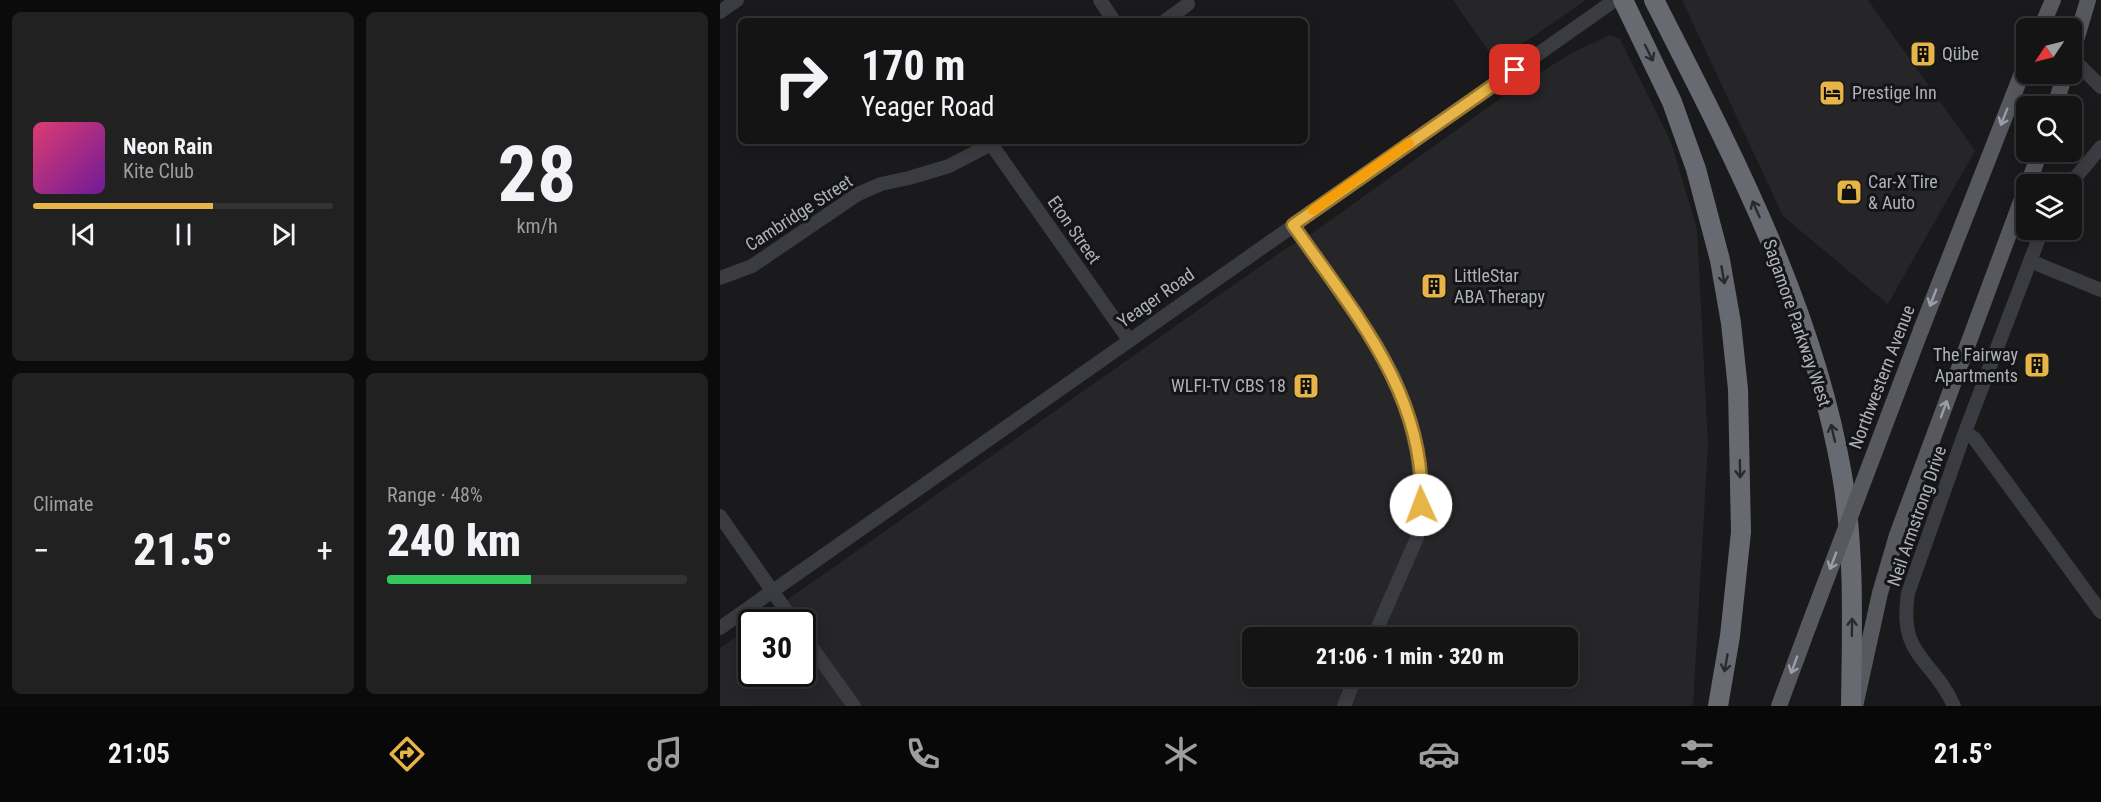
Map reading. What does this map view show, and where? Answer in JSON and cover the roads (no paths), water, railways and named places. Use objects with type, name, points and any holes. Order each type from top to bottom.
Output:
[{"type":"highway","points":[[1623,0],[1672,102],[1696,168],[1720,260],[1731,323],[1738,389],[1741,532],[1730,636],[1719,706]]},
{"type":"highway","name":"Sagamore Parkway West","points":[[1654,0],[1757,210],[1787,281],[1822,383],[1842,476],[1851,550],[1853,706]]},
{"type":"main road","points":[[2046,18],[2054,0]]},
{"type":"main road","points":[[2082,21],[2088,0]]},
{"type":"main road","name":"Northwestern Avenue","points":[[1779,706],[1921,330],[2018,84]]},
{"type":"main road","points":[[1853,706],[1897,535],[2016,216]]},
{"type":"street","points":[[720,12],[737,0]]},
{"type":"street","points":[[1100,0],[1112,18]]},
{"type":"street","name":"Yeager Road","points":[[720,628],[1615,0]]},
{"type":"street","points":[[1169,18],[1188,4]]},
{"type":"street","points":[[2082,67],[2101,87]]},
{"type":"street","name":"Cambridge Street","points":[[720,278],[752,266],[858,194],[881,184],[949,166],[989,144]]},
{"type":"street","name":"Eton Street","points":[[994,144],[1129,340]]},
{"type":"street","points":[[2078,174],[2101,147]]},
{"type":"street","points":[[1293,225],[1377,345],[1394,377],[1407,409],[1417,454],[1422,490],[1417,538],[1378,627]]},
{"type":"street","name":"Neil Armstrong Drive","points":[[1954,706],[1913,648],[1907,633],[1905,612],[1908,592],[1965,432],[2038,240]]},
{"type":"street","points":[[2030,261],[2101,290]]},
{"type":"street","name":"Neil Armstrong Drive","points":[[1965,432],[1974,438],[2101,612]]},
{"type":"street","points":[[720,516],[784,609]]},
{"type":"street","points":[[816,653],[854,706]]},
{"type":"street","points":[[1344,706],[1352,687]]},
{"type":"place","name":"Qübe","points":[[1923,54]]},
{"type":"place","name":"Prestige Inn","points":[[1832,93]]},
{"type":"place","name":"Car-X Tire & Auto","points":[[1849,192]]},
{"type":"place","name":"LittleStar ABA Therapy","points":[[1434,286]]},
{"type":"place","name":"The Fairway Apartments","points":[[2037,365]]},
{"type":"place","name":"WLFI-TV CBS 18","points":[[1306,386]]}]
